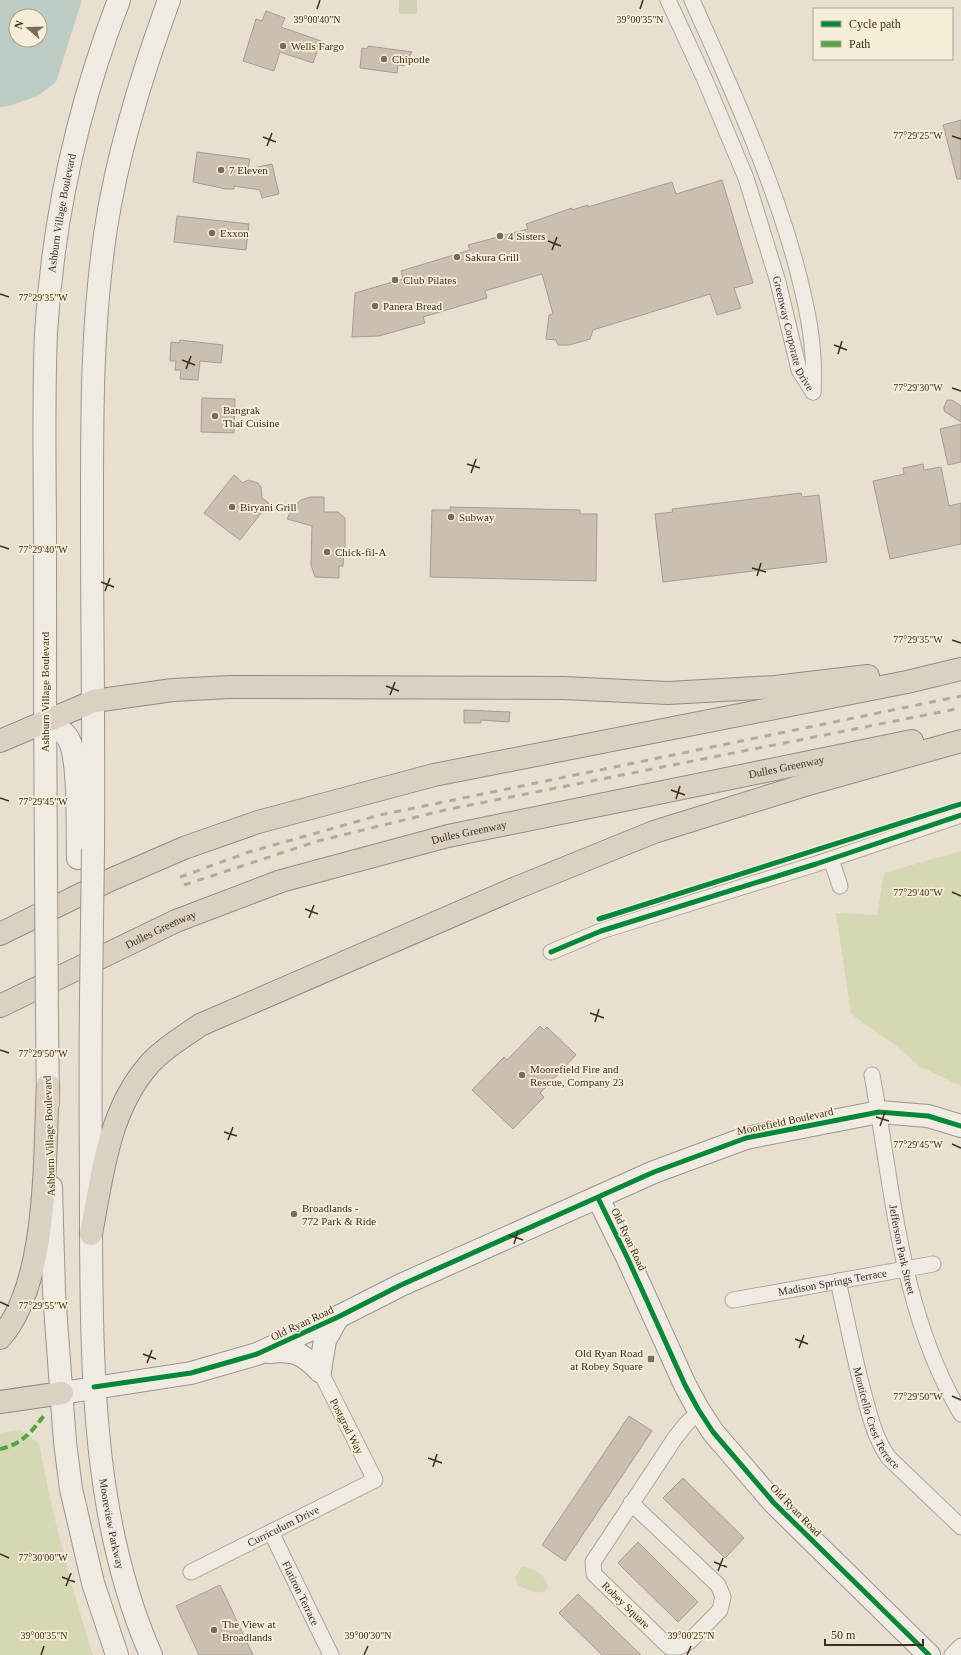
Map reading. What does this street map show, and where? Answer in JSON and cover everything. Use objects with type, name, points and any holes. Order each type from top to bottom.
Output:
[{"type":"highway","points":[[0,740],[94,702],[173,690],[230,687],[563,688],[668,693],[775,687],[915,671],[961,669]]},
{"type":"highway","points":[[0,934],[110,880],[184,848],[258,822],[434,775],[907,682],[961,669]]},
{"type":"highway","name":"Dulles Greenway","points":[[0,1010],[9,1001],[176,921],[281,881],[448,836],[961,730]]},
{"type":"highway","points":[[91,1234],[105,1157],[115,1125],[131,1091],[147,1066],[170,1046],[200,1025],[516,888],[654,832],[804,785],[961,741]]},
{"type":"highway","points":[[0,1338],[20,1308],[30,1277],[37,1247],[41,1213],[48,1084]]},
{"type":"highway","points":[[0,1402],[62,1393]]},
{"type":"main road","name":"Ashburn Village Boulevard","points":[[62,1393],[54,1293],[48,1084],[44,388],[51,275],[68,175],[79,122],[98,60],[119,0]]},
{"type":"main road","points":[[94,1388],[91,1317],[89,1118],[85,1002],[85,853],[94,702],[92,410],[94,347],[106,226],[118,165],[147,59],[169,0]]},
{"type":"main road","points":[[45,722],[59,729],[69,739],[75,757],[85,853]]},
{"type":"main road","name":"Moorefield Boulevard","points":[[598,1198],[654,1172],[746,1138],[879,1112],[928,1116],[961,1126]]},
{"type":"main road","name":"Old Ryan Road","points":[[62,1393],[191,1372],[257,1354],[338,1317],[408,1282],[598,1198],[699,1412],[728,1451],[774,1503],[928,1655]]},
{"type":"main road","points":[[320,1371],[325,1340],[338,1317]]},
{"type":"main road","points":[[257,1354],[291,1351],[308,1359],[320,1371]]},
{"type":"main road","name":"Mooreview Parkway","points":[[94,1388],[101,1466],[111,1518],[121,1564],[134,1609],[151,1655]]},
{"type":"main road","points":[[62,1393],[65,1442],[70,1482],[82,1541],[104,1621],[117,1655]]},
{"type":"street","name":"Greenway Corporate Drive","points":[[668,0],[746,178],[778,282],[799,370],[813,392],[814,353],[812,334],[787,234],[758,150],[692,0]]},
{"type":"street","points":[[551,952],[600,931],[831,859],[961,815]]},
{"type":"street","points":[[831,859],[840,886]]},
{"type":"street","name":"Jefferson Park Street","points":[[872,1075],[897,1229],[912,1296],[930,1349],[947,1391],[961,1414]]},
{"type":"street","name":"Madison Springs Terrace","points":[[732,1300],[932,1264]]},
{"type":"street","name":"Monticello Crest Terrace","points":[[838,1281],[853,1353],[871,1421],[880,1447],[889,1458],[961,1527]]},
{"type":"street","name":"Postgrad Way","points":[[320,1371],[375,1480]]},
{"type":"street","name":"Robey Square","points":[[631,1503],[718,1585],[723,1598],[720,1610],[689,1642],[679,1646],[669,1647],[594,1574],[593,1562],[631,1503],[681,1430],[699,1412]]},
{"type":"street","name":"Curriculum Drive","points":[[191,1572],[375,1480]]},
{"type":"street","name":"Flatiron Terrace","points":[[271,1532],[331,1655]]},
{"type":"street","points":[[952,1655],[961,1646]]},
{"type":"green space","points":[[399,0],[417,0],[417,14],[399,14]]},
{"type":"green space","points":[[961,851],[961,1086],[919,1066],[899,1048],[851,1014],[836,913],[877,915],[884,873]]},
{"type":"green space","points":[[21,1430],[39,1443],[63,1550],[93,1655],[0,1655],[0,1433]]},
{"type":"green space","points":[[522,1566],[541,1574],[547,1582],[546,1591],[535,1592],[518,1585],[515,1578]]},
{"type":"shaded area","points":[[0,0],[82,0],[56,82],[38,96],[9,106],[0,107]]},
{"type":"building","name":"Wells Fargo","points":[[266,11],[285,18],[281,27],[321,41],[313,63],[280,52],[274,71],[243,61],[256,19],[262,21]]},
{"type":"building","name":"Chipotle","points":[[368,46],[412,52],[404,66],[398,65],[397,73],[360,68],[362,48],[367,49]]},
{"type":"building","points":[[961,120],[961,179],[957,179],[943,125]]},
{"type":"building","name":"7 Eleven","points":[[197,152],[250,159],[248,169],[272,164],[279,194],[262,198],[260,190],[234,186],[234,189],[226,189],[193,182]]},
{"type":"building","points":[[722,180],[753,283],[734,288],[741,308],[717,315],[710,294],[593,330],[590,339],[569,345],[558,345],[556,340],[546,339],[549,315],[553,314],[542,274],[485,291],[487,298],[423,317],[425,323],[379,336],[352,337],[355,293],[403,279],[401,271],[470,250],[468,245],[528,229],[526,224],[572,208],[572,210],[588,205],[588,207],[672,182],[676,194]]},
{"type":"building","name":"Exxon","points":[[177,216],[249,224],[246,250],[174,242]]},
{"type":"building","points":[[180,340],[223,345],[221,363],[200,361],[198,380],[180,379],[181,370],[175,370],[176,361],[170,361],[171,342],[179,343]]},
{"type":"building","points":[[202,398],[235,399],[234,433],[201,432]]},
{"type":"building","points":[[947,400],[952,400],[961,406],[961,422],[944,411]]},
{"type":"building","points":[[961,424],[961,462],[948,465],[940,429]]},
{"type":"building","points":[[923,464],[924,470],[941,467],[949,506],[961,503],[961,544],[890,559],[873,481],[904,474],[903,468]]},
{"type":"building","points":[[234,475],[243,483],[248,480],[258,483],[261,487],[262,498],[269,503],[240,540],[204,513]]},
{"type":"building","points":[[801,493],[802,497],[819,495],[827,562],[663,582],[655,514],[673,512],[672,509]]},
{"type":"building","name":"Chick-fil-A","points":[[310,497],[324,497],[324,512],[338,512],[345,518],[345,549],[343,566],[339,566],[339,578],[315,577],[311,565],[312,526],[287,519],[293,507],[301,500]]},
{"type":"building","points":[[450,507],[580,510],[580,514],[597,514],[596,581],[430,577],[432,510],[451,510]]},
{"type":"building","points":[[464,710],[510,712],[509,722],[481,720],[481,723],[464,723]]},
{"type":"building","name":"Moorefield Fire and Rescue, Company 23","points":[[540,1026],[544,1030],[547,1027],[576,1055],[540,1093],[544,1097],[513,1129],[472,1090],[504,1057],[507,1060]]},
{"type":"building","points":[[629,1416],[652,1431],[565,1561],[542,1545]]},
{"type":"building","points":[[683,1478],[744,1538],[725,1558],[663,1498]]},
{"type":"building","points":[[638,1542],[698,1602],[678,1622],[618,1563]]},
{"type":"building","name":"The View at Broadlands","points":[[220,1585],[253,1655],[199,1655],[176,1606]]},
{"type":"building","points":[[578,1594],[641,1655],[602,1655],[559,1613]]},
{"type":"railway","points":[[180,877],[249,852],[380,815],[961,696]]},
{"type":"railway","points":[[184,885],[318,841],[445,810],[961,708]]},
{"type":"marked path","points":[[0,1449],[8,1447],[21,1440],[31,1431],[46,1413]]},
{"type":"cycle path","points":[[599,919],[961,804]]},
{"type":"cycle path","points":[[551,952],[601,931],[816,864],[961,815]]},
{"type":"cycle path","points":[[94,1387],[191,1373],[257,1354],[338,1317],[401,1285],[654,1172],[746,1138],[879,1112],[928,1116],[961,1126]]},
{"type":"cycle path","points":[[598,1198],[628,1259],[685,1385],[713,1432],[774,1503],[929,1655]]},
{"type":"place","name":"Wells Fargo","points":[[283,46]]},
{"type":"place","name":"Chipotle","points":[[384,59]]},
{"type":"place","name":"7 Eleven","points":[[221,170]]},
{"type":"place","name":"Exxon","points":[[212,233]]},
{"type":"place","name":"4 Sisters","points":[[500,236]]},
{"type":"place","name":"Sakura Grill","points":[[457,257]]},
{"type":"place","name":"Club Pilates","points":[[395,280]]},
{"type":"place","name":"Panera Bread","points":[[375,306]]},
{"type":"place","name":"Bangrak Thai Cuisine","points":[[215,416]]},
{"type":"place","name":"Biryani Grill","points":[[232,507]]},
{"type":"place","name":"Subway","points":[[451,517]]},
{"type":"place","name":"Chick-fil-A","points":[[327,552]]},
{"type":"place","name":"Moorefield Fire and Rescue, Company 23","points":[[522,1075]]},
{"type":"place","name":"Broadlands - 772 Park & Ride","points":[[294,1214]]},
{"type":"place","name":"Old Ryan Road at Robey Square","points":[[651,1359]]},
{"type":"place","name":"The View at Broadlands","points":[[214,1630]]}]
